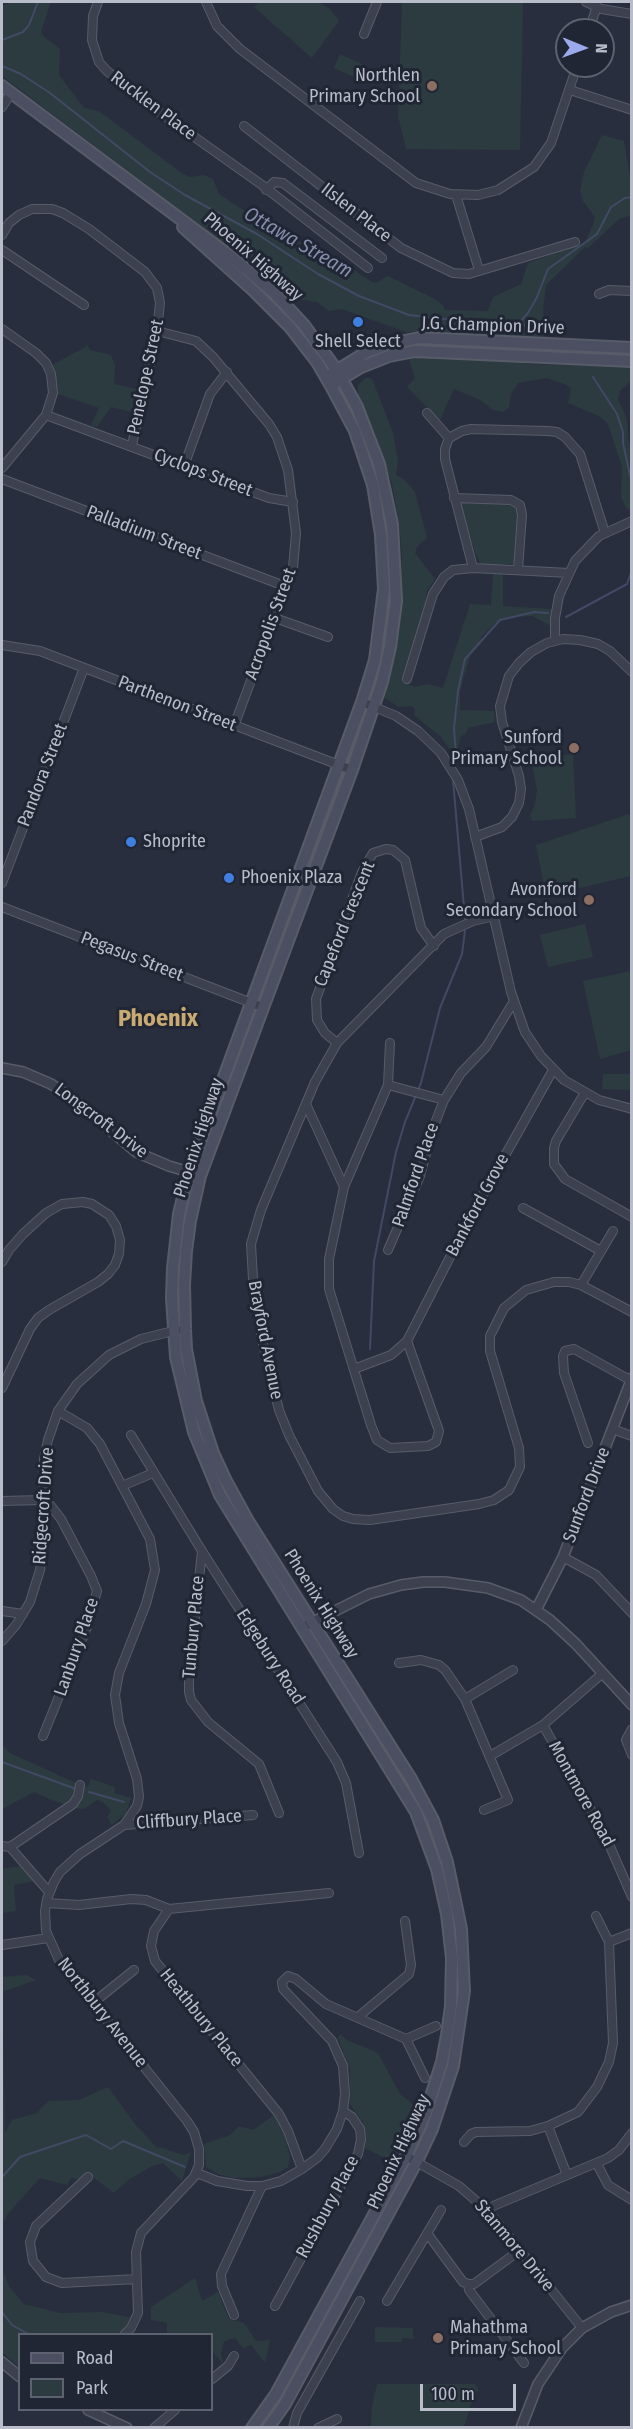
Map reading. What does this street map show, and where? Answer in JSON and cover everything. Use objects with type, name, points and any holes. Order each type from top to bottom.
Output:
[{"type":"main road","name":"Phoenix Highway","points":[[2,86],[190,225],[275,294],[304,325],[339,374],[370,438],[384,482],[395,549],[396,601],[386,666],[352,770],[189,1172],[179,1214],[172,1298],[194,1391],[213,1453],[237,1502],[423,1799],[441,1844],[461,1929],[464,1980],[458,2040],[439,2112],[417,2162],[285,2404],[268,2427]]},
{"type":"main road","name":"Phoenix Highway","points":[[171,213],[290,327],[317,362],[355,431],[373,485],[381,535],[384,589],[375,660],[362,702],[200,1176],[186,1251],[178,1368],[187,1410],[211,1477],[229,1512],[416,1812],[434,1859],[444,1895],[452,1970],[447,2035],[425,2115],[406,2156],[276,2394],[252,2427]]},
{"type":"main road","name":"J.G. Champion Drive","points":[[328,382],[367,352],[386,345],[419,338],[632,348]]},
{"type":"main road","name":"J.G. Champion Drive","points":[[339,374],[401,353],[430,351],[632,361]]},
{"type":"main road","points":[[354,402],[350,384],[361,367]]},
{"type":"street","name":"Rucklen Place","points":[[98,2],[93,16],[92,40],[103,67],[155,109],[368,268]]},
{"type":"street","points":[[206,2],[217,26],[240,49],[416,183],[427,189],[456,195],[478,195],[498,190],[534,167],[551,143],[574,78]]},
{"type":"street","points":[[364,34],[377,2]]},
{"type":"street","points":[[586,2],[609,11],[632,14]]},
{"type":"street","points":[[593,18],[597,6]]},
{"type":"street","points":[[570,90],[632,110]]},
{"type":"street","points":[[2,107],[11,93]]},
{"type":"street","name":"Ilslen Place","points":[[244,126],[401,248],[453,273],[464,275],[575,242]]},
{"type":"street","points":[[266,190],[274,182],[283,183],[382,258]]},
{"type":"street","points":[[456,195],[479,270]]},
{"type":"street","name":"Penelope Street","points":[[2,235],[9,223],[19,215],[32,209],[52,209],[74,218],[145,272],[157,288],[160,299],[157,331],[132,445]]},
{"type":"street","points":[[2,250],[84,305]]},
{"type":"street","points":[[598,294],[609,290],[632,291]]},
{"type":"street","points":[[2,329],[37,354],[51,374],[53,393],[46,415],[2,468]]},
{"type":"street","name":"Acropolis Street","points":[[157,331],[184,336],[197,342],[226,372],[260,411],[277,437],[288,470],[296,550],[287,587],[234,726]]},
{"type":"street","points":[[184,466],[210,394],[226,372]]},
{"type":"street","points":[[427,412],[449,438]]},
{"type":"street","name":"Cyclops Street","points":[[46,415],[132,445],[269,498],[293,502]]},
{"type":"street","points":[[473,568],[445,459],[445,449],[449,438],[471,429],[548,431],[565,437],[580,454],[605,533]]},
{"type":"street","name":"Palladium Street","points":[[2,479],[287,587]]},
{"type":"street","points":[[454,498],[511,500],[520,505],[522,515],[518,570]]},
{"type":"street","points":[[555,641],[555,618],[559,596],[568,573],[587,547],[605,533],[632,521]]},
{"type":"street","points":[[407,679],[433,594],[444,577],[453,570],[473,568],[568,573]]},
{"type":"street","points":[[275,618],[328,637]]},
{"type":"street","points":[[475,837],[502,827],[512,817],[519,803],[520,782],[502,722],[500,706],[509,676],[531,652],[555,641],[580,640],[598,644],[610,651],[632,672]]},
{"type":"street","name":"Parthenon Street","points":[[2,645],[31,648],[352,770]]},
{"type":"street","name":"Pandora Street","points":[[2,883],[84,668]]},
{"type":"street","points":[[362,702],[404,721],[441,753],[458,780],[469,809],[514,1001],[525,1032],[553,1070],[584,1094],[618,1107],[632,1109]]},
{"type":"street","name":"Capeford Crescent","points":[[337,1043],[325,1033],[317,1020],[316,999],[362,872],[373,853],[386,849],[393,850],[405,860],[421,928],[434,945]]},
{"type":"street","name":"Pegasus Street","points":[[2,907],[257,1004]]},
{"type":"street","name":"Brayford Avenue","points":[[494,916],[444,934],[337,1043],[319,1071],[253,1231],[250,1259],[265,1353],[279,1410],[318,1491],[333,1509],[353,1519],[370,1520],[480,1504],[494,1500],[508,1490],[520,1467],[519,1448],[492,1363],[490,1336],[504,1308],[513,1298],[526,1290],[554,1282],[581,1285],[632,1312]]},
{"type":"street","name":"Palmford Place","points":[[388,1250],[420,1176],[432,1131],[444,1100],[462,1073],[486,1047],[514,1001]]},
{"type":"street","points":[[390,1043],[388,1085],[344,1187],[329,1259],[328,1282],[331,1299],[377,1440],[383,1445],[398,1449],[432,1444],[438,1437],[437,1424],[407,1341]]},
{"type":"street","name":"Longcroft Drive","points":[[2,1068],[24,1072],[51,1084],[76,1101],[136,1152],[200,1176]]},
{"type":"street","name":"Bankford Grove","points":[[354,1369],[391,1355],[407,1341],[471,1216],[553,1070]]},
{"type":"street","name":"Palmford Place","points":[[388,1085],[444,1100]]},
{"type":"street","points":[[584,1094],[556,1141],[554,1164],[565,1179],[632,1217]]},
{"type":"street","points":[[306,1104],[344,1187]]},
{"type":"street","points":[[2,1262],[23,1234],[46,1213],[62,1204],[83,1202],[92,1204],[109,1215],[116,1226],[120,1240],[115,1265],[98,1282],[38,1318],[30,1329],[2,1388]]},
{"type":"street","points":[[524,1208],[601,1251]]},
{"type":"street","points":[[581,1285],[613,1231]]},
{"type":"street","name":"Ridgecroft Drive","points":[[2,1641],[23,1614],[36,1586],[40,1570],[43,1546],[44,1459],[58,1411],[77,1384],[109,1355],[141,1339],[179,1329]]},
{"type":"street","points":[[588,1443],[564,1373],[565,1351],[574,1349],[631,1379]]},
{"type":"street","name":"Sunford Drive","points":[[536,1610],[564,1557],[631,1379]]},
{"type":"street","name":"Northbury Avenue","points":[[58,1411],[80,1423],[93,1434],[150,1539],[155,1570],[146,1604],[116,1683],[117,1713],[135,1770],[139,1797],[134,1813],[124,1825],[69,1863],[54,1882],[46,1903],[45,1921],[48,1938],[59,1960],[194,2132],[199,2149],[197,2173]]},
{"type":"street","points":[[612,1429],[632,1437]]},
{"type":"street","name":"Edgebury Road","points":[[131,1436],[337,1762],[346,1783],[359,1853]]},
{"type":"street","points":[[122,1486],[153,1473]]},
{"type":"street","points":[[2,1501],[43,1500]]},
{"type":"street","name":"Lanbury Place","points":[[43,1500],[61,1519],[97,1591],[87,1627],[44,1736]]},
{"type":"street","name":"Tunbury Place","points":[[202,1551],[189,1673],[191,1700],[208,1722],[258,1764],[279,1813]]},
{"type":"street","points":[[564,1557],[596,1575],[632,1612]]},
{"type":"street","points":[[302,1627],[369,1593],[423,1582],[461,1583],[488,1588],[521,1600],[536,1610],[565,1634],[632,1705]]},
{"type":"street","points":[[2,1611],[23,1614]]},
{"type":"street","points":[[399,1663],[421,1660],[439,1665],[465,1699],[508,1800],[484,1810]]},
{"type":"street","points":[[465,1699],[513,1670]]},
{"type":"street","points":[[490,1756],[543,1725],[603,1673]]},
{"type":"street","name":"Montmore Road","points":[[543,1725],[605,1835],[632,1897]]},
{"type":"street","points":[[632,1729],[626,1740],[632,1755]]},
{"type":"street","points":[[10,1847],[73,1804],[78,1796],[80,1785]]},
{"type":"street","name":"Cliffbury Place","points":[[124,1825],[253,1815]]},
{"type":"street","points":[[2,1845],[10,1847],[49,1892]]},
{"type":"street","points":[[46,1903],[79,1905],[112,1899],[131,1899],[146,1900],[169,1909],[329,1893]]},
{"type":"street","name":"Heathbury Place","points":[[169,1909],[160,1919],[152,1938],[151,1951],[155,1961],[279,2114],[302,2169]]},
{"type":"street","points":[[464,2142],[476,2132],[530,2131],[548,2126],[580,2110],[597,2087],[609,2062],[613,2043],[609,1942],[596,1916]]},
{"type":"street","points":[[358,2017],[409,1974],[411,1965],[405,1922]]},
{"type":"street","points":[[609,1942],[632,1933]]},
{"type":"street","points":[[2,1944],[48,1938]]},
{"type":"street","points":[[93,2003],[134,1970]]},
{"type":"street","points":[[126,2333],[138,2313],[136,2252],[141,2233],[197,2173],[228,2183],[262,2186],[281,2181],[302,2169],[325,2149],[337,2129],[343,2111],[345,2080],[339,2053],[325,2032],[283,1989],[282,1982],[285,1978],[292,1976],[326,2004],[406,2039],[424,2078]]},
{"type":"street","points":[[296,2002],[308,1990]]},
{"type":"street","points":[[406,2039],[436,2026]]},
{"type":"street","name":"Rushbury Place","points":[[275,2306],[358,2154],[360,2129],[352,2117],[343,2111]]},
{"type":"street","points":[[548,2126],[567,2175]]},
{"type":"street","points":[[486,2209],[597,2164],[614,2154],[632,2133]]},
{"type":"street","name":"Stanmore Drive","points":[[406,2156],[459,2186],[486,2209],[582,2328]]},
{"type":"street","points":[[597,2164],[606,2182],[632,2200]]},
{"type":"street","points":[[88,2177],[36,2226],[30,2242],[33,2261],[46,2277],[62,2283],[137,2279]]},
{"type":"street","points":[[234,2315],[222,2286],[221,2274],[262,2186]]},
{"type":"street","points":[[387,2301],[441,2210]]},
{"type":"street","points":[[428,2233],[463,2282],[468,2284],[474,2284],[520,2250]]},
{"type":"street","points":[[468,2284],[469,2290],[524,2363]]},
{"type":"street","points":[[293,2427],[297,2413],[360,2301]]},
{"type":"street","points":[[521,2427],[542,2377],[562,2348],[582,2328],[611,2312],[632,2305]]},
{"type":"street","points":[[213,2378],[228,2366],[234,2356]]},
{"type":"street","points":[[2,2361],[18,2375]]},
{"type":"street","points":[[92,2411],[127,2427]]},
{"type":"street","points":[[154,2427],[173,2411]]},
{"type":"street","points":[[318,2427],[337,2419]]},
{"type":"green space","points":[[11,2],[51,2],[41,31],[43,36],[60,49],[59,75],[84,108],[99,111],[183,174],[190,177],[204,175],[213,179],[219,194],[248,213],[264,217],[312,249],[342,262],[372,282],[376,283],[388,276],[433,298],[442,304],[445,310],[488,311],[493,297],[521,284],[528,263],[585,242],[595,217],[583,201],[580,191],[584,172],[602,135],[624,141],[631,179],[631,215],[619,219],[588,248],[585,247],[546,285],[543,310],[546,338],[523,337],[518,345],[518,352],[521,361],[525,364],[631,367],[631,381],[620,391],[618,399],[627,419],[628,440],[631,448],[631,512],[625,506],[621,496],[622,467],[608,424],[599,416],[568,403],[571,389],[567,385],[547,378],[518,383],[511,394],[509,408],[503,412],[493,410],[480,400],[454,389],[440,420],[407,387],[415,378],[408,357],[425,348],[420,331],[406,332],[342,309],[329,311],[317,302],[297,299],[285,292],[2,76],[2,6]]},
{"type":"green space","points":[[259,2],[318,2],[330,9],[339,21],[312,58],[254,7]]},
{"type":"green space","name":"Northlen Primary School","points":[[402,2],[523,2],[520,150],[406,149],[398,116]]},
{"type":"green space","points":[[340,54],[362,64],[356,78],[334,68]]},
{"type":"green space","points":[[87,344],[90,350],[111,355],[115,365],[114,384],[136,389],[132,412],[111,407],[97,427],[91,425],[99,408],[58,394],[52,365]]},
{"type":"green space","points":[[365,378],[371,378],[373,381],[393,433],[398,461],[396,475],[405,480],[415,492],[427,538],[417,547],[415,553],[435,579],[427,591],[424,611],[402,682],[415,687],[427,684],[443,688],[470,604],[491,605],[493,574],[503,574],[503,606],[552,609],[551,626],[532,616],[517,617],[496,622],[481,637],[481,644],[470,656],[464,676],[460,692],[460,710],[494,711],[495,722],[468,728],[466,733],[460,737],[458,751],[453,754],[441,737],[414,715],[415,710],[412,706],[399,707],[383,697],[399,628],[402,557],[399,521],[392,484],[374,431],[358,397],[358,385]]},
{"type":"green space","points":[[467,502],[516,506],[519,515],[516,560],[513,564],[483,565],[480,563],[461,508],[462,504]]},
{"type":"green space","points":[[573,754],[576,818],[532,821],[530,815],[535,804],[537,790],[531,759]]},
{"type":"green space","points":[[629,814],[632,824],[631,876],[546,896],[536,845]]},
{"type":"green space","points":[[585,924],[593,957],[548,967],[540,935]]},
{"type":"green space","points":[[631,971],[631,1050],[600,1059],[583,981]]},
{"type":"green space","points":[[603,1074],[631,1074],[631,1090],[602,1089]]},
{"type":"green space","points":[[2,1744],[10,1753],[87,1788],[91,1779],[115,1787],[114,1793],[131,1798],[126,1813],[112,1825],[107,1817],[111,1811],[103,1802],[97,1800],[84,1809],[75,1808],[34,1792],[2,1809]]},
{"type":"green space","points":[[20,1866],[35,1881],[14,1885],[16,1911],[2,1913],[2,1869]]},
{"type":"green space","points":[[26,1975],[36,1980],[2,1992],[2,1977]]},
{"type":"green space","points":[[3,2028],[5,2133],[12,2120],[37,2113],[48,2101],[79,2100],[108,2087],[135,2124],[157,2148],[184,2155],[191,2152],[182,2181],[163,2163],[152,2166],[128,2180],[114,2193],[86,2172],[79,2179],[71,2178],[67,2185],[40,2178],[7,2215],[2,2225]]},
{"type":"green space","points":[[340,2034],[347,2040],[378,2053],[400,2094],[414,2105],[394,2162],[364,2148],[363,2123],[350,2104],[350,2070],[338,2038]]},
{"type":"green space","points":[[274,2115],[284,2135],[290,2156],[288,2167],[280,2172],[261,2177],[234,2178],[218,2174],[206,2167],[204,2144],[230,2135],[239,2126],[253,2130]]},
{"type":"green space","points":[[2,2269],[10,2288],[24,2304],[60,2313],[103,2312],[133,2318],[123,2333],[18,2333],[18,2366],[2,2352]]},
{"type":"green space","points":[[195,2278],[202,2301],[218,2292],[229,2319],[244,2323],[256,2341],[270,2340],[265,2363],[251,2345],[243,2348],[235,2338],[224,2341],[221,2353],[223,2364],[213,2352],[213,2333],[167,2333],[167,2323],[151,2320],[151,2307]]},
{"type":"green space","points":[[375,2327],[413,2328],[413,2339],[402,2338],[402,2342],[375,2342]]},
{"type":"green space","points":[[377,2384],[475,2384],[479,2391],[474,2394],[464,2427],[371,2427],[372,2406]]},
{"type":"waterway","points":[[2,40],[23,32],[29,25],[38,2]]},
{"type":"waterway","name":"Ottawa Stream","points":[[2,66],[21,74],[50,93],[150,172],[185,195],[257,234],[318,274],[359,296],[409,315],[490,324],[520,322],[537,297],[548,269],[597,234],[611,207],[625,198],[632,197]]},
{"type":"waterway","points":[[520,322],[537,335]]},
{"type":"waterway","points":[[593,377],[617,414],[623,432],[623,443],[632,484]]},
{"type":"waterway","points":[[566,617],[627,584],[632,570]]},
{"type":"waterway","points":[[456,756],[454,728],[458,691],[465,659],[500,620],[534,612],[548,613]]},
{"type":"waterway","points":[[453,780],[465,919]]},
{"type":"waterway","points":[[370,1349],[374,1261],[396,1152],[421,1083],[440,1008],[462,954],[465,931]]},
{"type":"waterway","points":[[2,1762],[76,1789]]},
{"type":"waterway","points":[[89,1792],[124,1802]]},
{"type":"waterway","points":[[2,2177],[20,2157],[86,2135],[111,2149],[123,2141],[185,2167]]},
{"type":"waterway","points":[[2,2312],[12,2325],[26,2333]]},
{"type":"place","name":"Northlen Primary School","points":[[432,86]]},
{"type":"place","name":"Shell Select","points":[[358,322]]},
{"type":"place","name":"Sunford Primary School","points":[[574,748]]},
{"type":"place","name":"Shoprite","points":[[131,842]]},
{"type":"place","name":"Phoenix Plaza","points":[[229,878]]},
{"type":"place","name":"Avonford Secondary School","points":[[589,900]]},
{"type":"place","name":"Mahathma Primary School","points":[[438,2338]]},
{"type":"district","name":"Phoenix","points":[[158,1019]]}]
